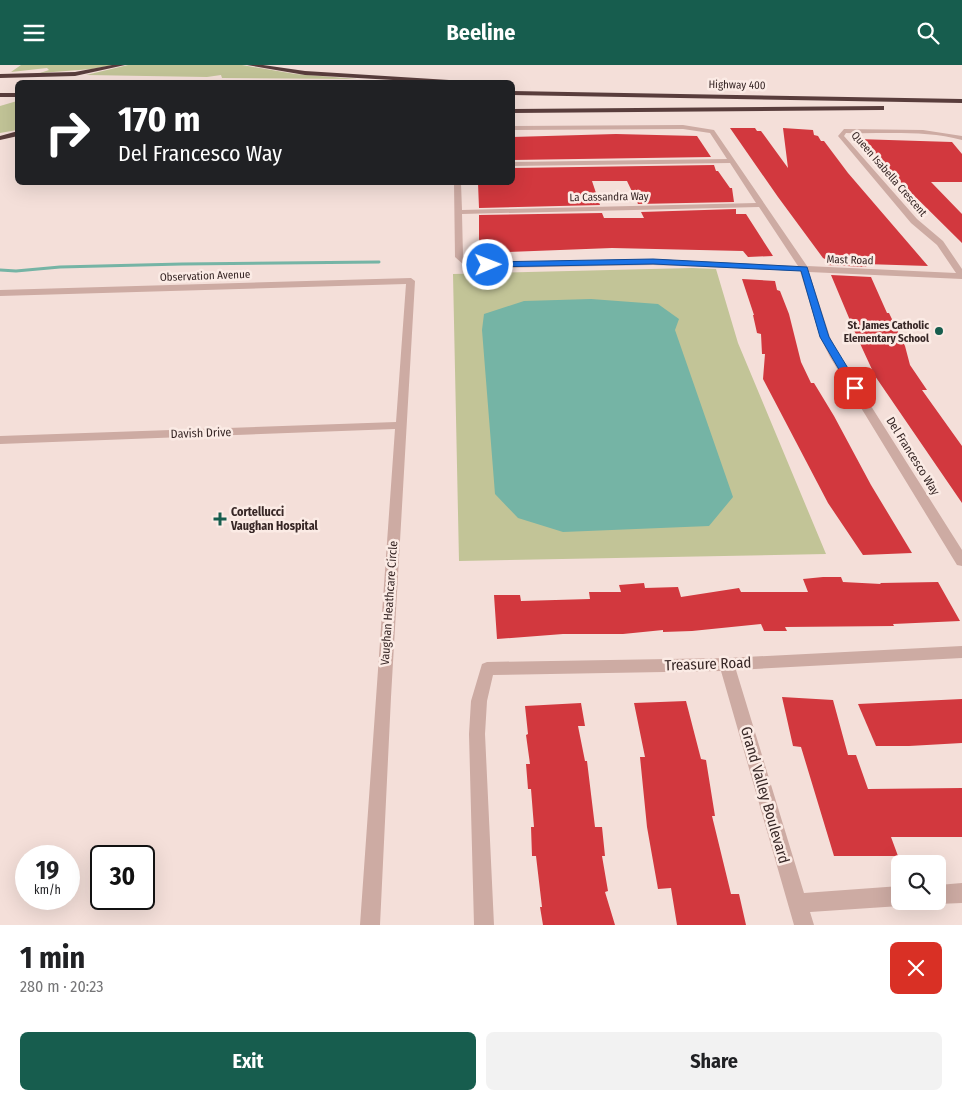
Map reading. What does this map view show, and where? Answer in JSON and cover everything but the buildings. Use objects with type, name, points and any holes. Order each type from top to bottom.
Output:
[{"type":"highway","points":[[2,73],[75,74],[122,65]]},
{"type":"highway","points":[[250,65],[340,75],[436,80]]},
{"type":"highway","points":[[0,83],[15,83]]},
{"type":"highway","points":[[572,86],[828,96],[856,99]]},
{"type":"highway","points":[[0,90],[15,90]]},
{"type":"highway","name":"Highway 400","points":[[515,93],[962,101]]},
{"type":"highway","points":[[0,95],[15,95]]},
{"type":"highway","name":"Highway 400","points":[[515,100],[962,107]]},
{"type":"highway","points":[[515,111],[872,109],[898,106]]},
{"type":"highway","points":[[0,138],[15,134]]},
{"type":"street","name":"Del Francesco Way","points":[[515,128],[683,127],[712,131],[804,269],[825,337],[835,357],[962,561]]},
{"type":"street","name":"Queen Isabella Crescent","points":[[962,138],[947,133],[844,131],[841,136],[914,221],[940,243],[962,275]]},
{"type":"street","points":[[515,164],[732,161]]},
{"type":"street","points":[[457,185],[458,211]]},
{"type":"street","name":"La Cassandra Way","points":[[458,211],[761,205]]},
{"type":"street","name":"Mast Road","points":[[458,211],[458,257],[468,263],[488,265],[653,261],[962,275]]},
{"type":"street","name":"Observation Avenue","points":[[0,293],[411,281]]},
{"type":"street","name":"Vaughan Heathcare Circle","points":[[370,925],[383,697],[411,281]]},
{"type":"street","name":"Davish Drive","points":[[0,440],[402,425]]},
{"type":"street","name":"Treasure Road","points":[[484,925],[477,734],[479,701],[487,669],[726,664],[962,652]]},
{"type":"street","name":"Grand Valley Boulevard","points":[[726,664],[804,925]]},
{"type":"street","points":[[946,894],[962,893]]},
{"type":"street","points":[[797,903],[891,897]]},
{"type":"green space","points":[[21,65],[114,65],[92,69],[40,73],[49,70],[47,68],[11,72]]},
{"type":"green space","points":[[128,65],[242,65],[295,74],[358,79],[222,78],[221,75],[207,77],[86,75]]},
{"type":"green space","points":[[15,102],[15,130],[0,133],[0,106]]},
{"type":"green space","points":[[716,269],[738,343],[826,554],[459,561],[453,274]]},
{"type":"water","points":[[591,299],[658,304],[679,319],[675,330],[733,497],[709,526],[563,532],[518,518],[495,494],[482,330],[484,314],[524,301]]},
{"type":"waterway","points":[[0,270],[16,271],[60,267],[182,264],[379,262]]},
{"type":"place","name":"St. James Catholic Elementary School","points":[[939,331]]},
{"type":"place","name":"Cortellucci Vaughan Hospital","points":[[220,519]]},
{"type":"route","points":[[488,265],[653,261],[804,269],[812,300],[825,337],[835,357],[855,388]]}]
